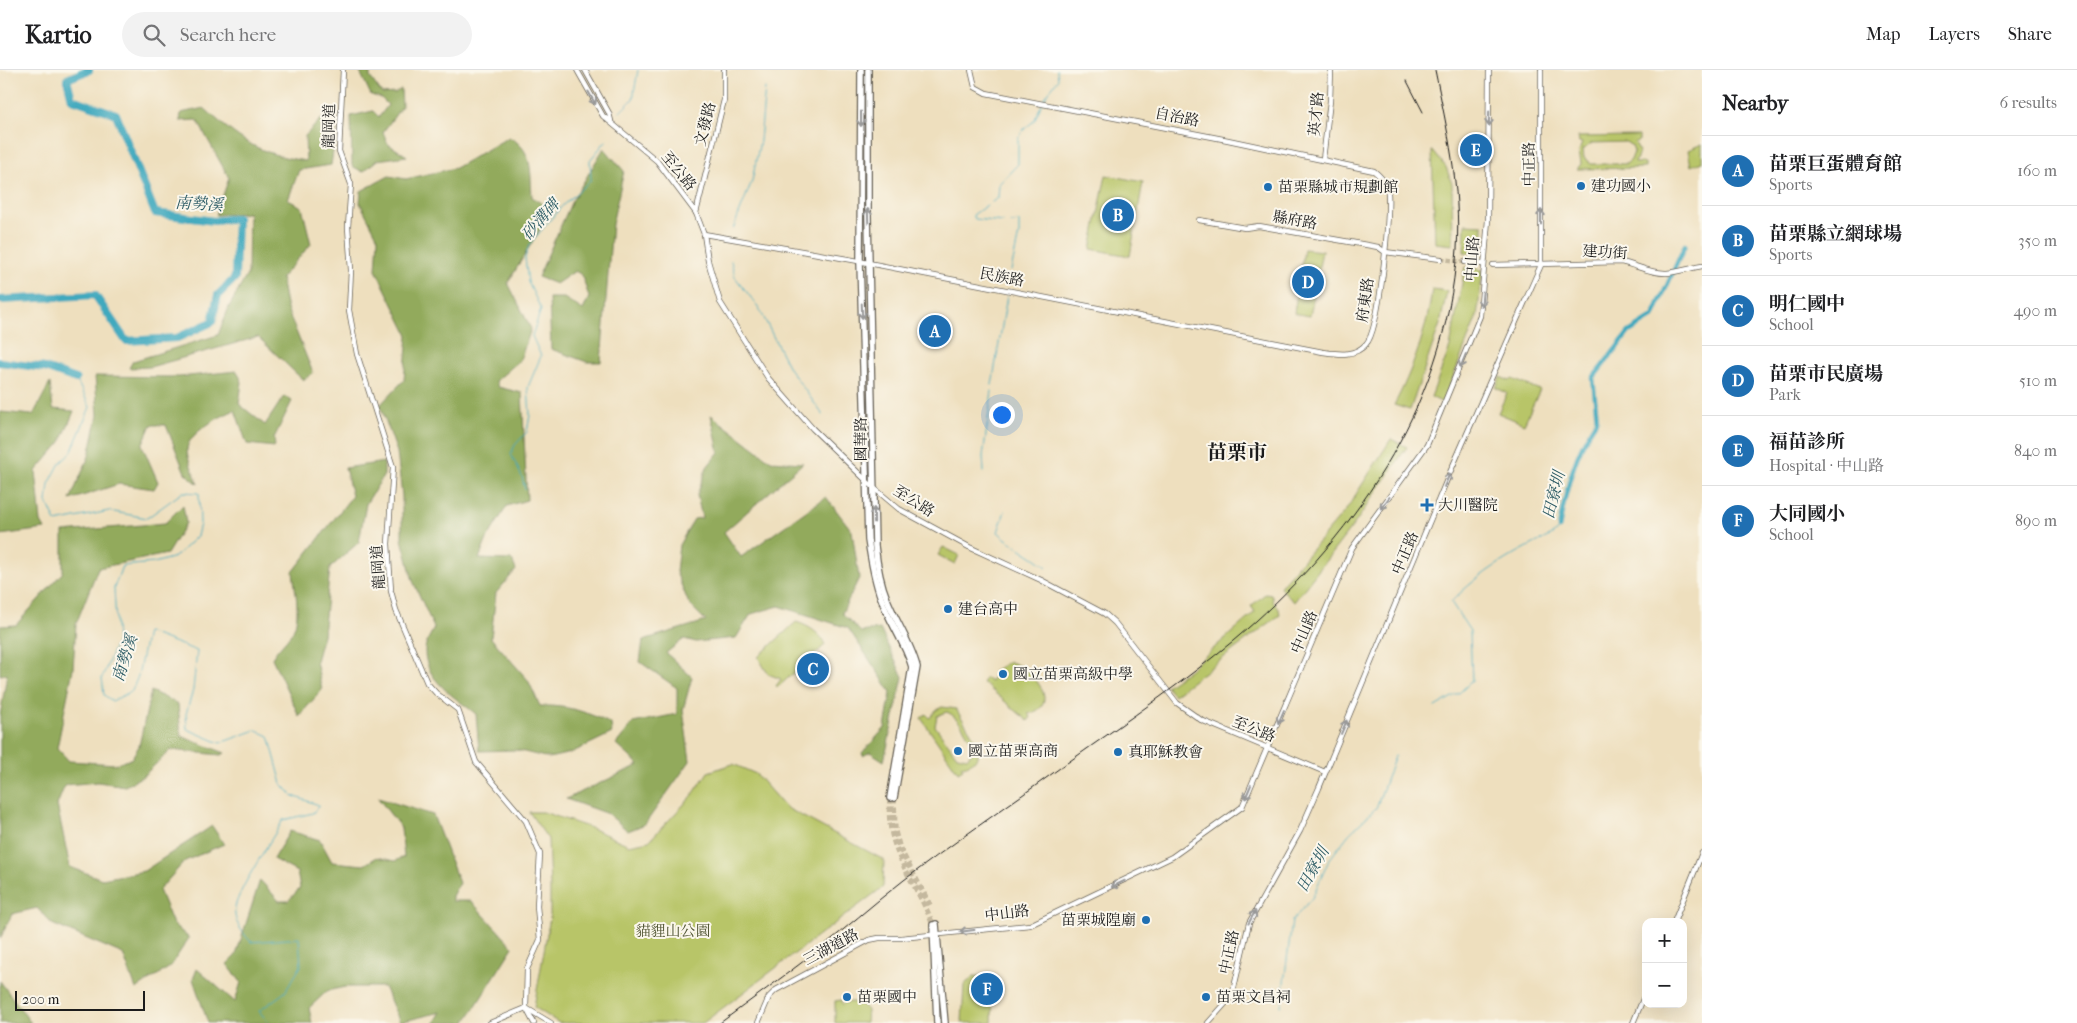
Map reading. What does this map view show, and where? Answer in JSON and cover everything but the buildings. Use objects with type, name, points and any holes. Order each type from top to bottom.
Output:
[{"type":"main road","name":"國華路","points":[[861,70],[860,262],[868,540],[872,570],[912,667],[892,798]]},
{"type":"main road","name":"國華路","points":[[868,70],[868,216],[875,546],[884,598]]},
{"type":"main road","points":[[934,924],[937,934],[945,1023]]},
{"type":"main road","points":[[937,934],[938,1023]]},
{"type":"street","name":"龍岡道","points":[[343,70],[339,151],[351,184],[348,236],[351,270],[349,310],[360,364],[393,468],[388,544],[391,591],[396,610],[427,683],[436,693],[458,710],[476,762],[526,821],[540,854],[537,906],[540,940],[528,970],[526,1008]]},
{"type":"street","name":"至公路","points":[[578,70],[602,116],[657,161],[696,212],[704,234],[716,293],[739,336],[768,378],[790,404],[874,488],[899,509],[917,519],[1105,614],[1115,623],[1177,703],[1188,713],[1325,772]]},
{"type":"street","name":"至公路","points":[[585,70],[609,113],[611,122]]},
{"type":"street","name":"文發路","points":[[696,212],[724,100],[724,70]]},
{"type":"street","name":"自治路","points":[[971,70],[975,86],[981,91],[1323,159],[1374,171],[1386,184]]},
{"type":"street","name":"英才路","points":[[1323,159],[1330,101],[1331,70]]},
{"type":"street","name":"中山路","points":[[937,934],[1030,925],[1172,857],[1242,807],[1352,548],[1427,444],[1480,316],[1488,220],[1489,70]]},
{"type":"street","name":"中正路","points":[[1208,1023],[1232,996],[1249,923],[1300,831],[1448,477],[1541,265],[1541,70]]},
{"type":"street","name":"府東路","points":[[1296,348],[1344,354],[1354,352],[1365,346],[1370,340],[1374,327],[1385,252],[1388,192],[1386,184]]},
{"type":"street","name":"縣府路","points":[[1199,220],[1245,228],[1259,226],[1378,247],[1385,252]]},
{"type":"street","name":"民族路","points":[[704,234],[860,262],[1296,348]]},
{"type":"street","points":[[1385,252],[1441,259]]},
{"type":"street","points":[[1465,262],[1482,264]]},
{"type":"street","name":"建功街","points":[[1493,265],[1541,265],[1547,262],[1621,262],[1639,269],[1667,273],[1702,266]]},
{"type":"street","points":[[1676,918],[1702,853]]},
{"type":"street","name":"三湖道路","points":[[758,1023],[769,998],[776,990],[869,940],[937,934]]},
{"type":"street","points":[[1633,1023],[1642,1002]]},
{"type":"street","points":[[490,1023],[526,1008]]},
{"type":"street","points":[[526,1008],[534,1023]]},
{"type":"street","points":[[526,1008],[550,1023]]},
{"type":"green space","points":[[359,70],[370,70],[370,77],[382,94],[395,93],[401,89],[402,106],[383,132],[388,144],[407,156],[377,160],[363,172],[352,166],[351,116],[373,111],[379,117],[388,105],[381,98],[371,95]]},
{"type":"green space","points":[[204,108],[228,129],[250,144],[274,154],[306,161],[305,136],[321,119],[337,126],[331,165],[299,170],[288,200],[302,207],[311,244],[281,278],[287,309],[313,373],[303,380],[258,337],[150,367],[129,368],[133,361],[218,335],[229,307],[248,273],[249,213],[216,215],[229,178],[197,120],[180,121],[181,113]]},
{"type":"green space","points":[[1639,136],[1639,141],[1635,142],[1639,152],[1635,163],[1645,163],[1645,168],[1577,169],[1581,164],[1579,151],[1582,143],[1579,142],[1578,137]],"holes":[[[1626,142],[1632,146],[1634,152],[1631,160],[1626,164],[1591,164],[1584,158],[1583,150],[1592,143]]]},
{"type":"green space","points":[[509,137],[523,148],[527,155],[532,197],[551,210],[508,283],[531,329],[520,360],[496,381],[498,387],[522,393],[527,500],[507,506],[487,539],[479,559],[512,560],[516,570],[496,593],[491,638],[528,680],[540,706],[568,708],[594,716],[611,724],[612,733],[571,753],[549,758],[516,750],[479,751],[476,714],[451,695],[435,679],[426,661],[425,647],[434,628],[413,581],[402,539],[402,496],[397,452],[380,405],[404,380],[408,335],[376,270],[378,238],[360,203],[361,191],[389,176],[406,179],[455,168]]},
{"type":"green space","points":[[1702,144],[1702,162],[1691,166],[1688,150]]},
{"type":"green space","points":[[604,148],[624,171],[612,224],[601,362],[587,362],[551,349],[549,298],[564,298],[583,310],[589,297],[582,275],[575,271],[556,284],[538,277],[571,203]]},
{"type":"green space","points":[[1432,150],[1446,167],[1452,184],[1453,245],[1435,243]]},
{"type":"green space","points":[[1106,175],[1143,182],[1130,256],[1091,249]]},
{"type":"green space","points":[[1465,224],[1483,225],[1483,253],[1481,255],[1464,252]]},
{"type":"green space","points":[[1304,249],[1322,251],[1310,316],[1294,313]]},
{"type":"green space","points":[[1465,267],[1483,270],[1477,316],[1443,403],[1431,397],[1450,347]]},
{"type":"green space","points":[[1432,289],[1447,291],[1440,324],[1410,410],[1394,405],[1418,349],[1427,319]]},
{"type":"green space","points":[[237,371],[242,382],[239,404],[265,425],[284,396],[292,401],[274,438],[275,447],[247,444],[235,410],[198,431],[188,444],[188,458],[198,484],[185,473],[166,425],[151,425],[142,445],[158,482],[154,489],[119,484],[70,500],[89,456],[98,415],[95,376],[179,377]]},
{"type":"green space","points":[[1500,377],[1510,381],[1512,379],[1540,390],[1524,424],[1498,413],[1507,393],[1496,388]]},
{"type":"green space","points":[[50,383],[53,409],[74,411],[61,442],[36,471],[41,522],[45,529],[0,535],[0,412],[33,415]]},
{"type":"green space","points":[[711,415],[771,461],[803,463],[724,532],[741,557],[826,497],[852,531],[859,578],[842,613],[861,632],[880,629],[903,677],[884,761],[870,752],[863,756],[862,753],[885,728],[891,692],[848,628],[779,606],[751,614],[736,638],[696,642],[684,639],[666,653],[692,677],[683,710],[690,761],[645,824],[628,831],[608,814],[566,799],[639,765],[616,744],[633,723],[677,714],[677,688],[640,662],[643,640],[706,621],[689,604],[676,572],[679,545],[694,519],[702,518],[697,495],[707,467],[719,452]]},
{"type":"green space","points":[[1391,439],[1407,447],[1355,523],[1294,602],[1280,587],[1346,510]]},
{"type":"green space","points":[[384,462],[384,475],[366,504],[359,542],[330,568],[323,635],[316,661],[322,690],[299,716],[272,658],[291,634],[296,620],[297,604],[293,572],[352,496],[345,468]]},
{"type":"green space","points":[[183,505],[186,523],[167,554],[98,568],[76,624],[73,669],[57,748],[69,761],[115,764],[131,759],[139,746],[151,691],[178,704],[181,736],[225,753],[221,755],[171,750],[143,776],[125,786],[98,782],[65,785],[57,805],[70,867],[102,879],[144,871],[212,826],[224,844],[185,861],[159,890],[173,924],[189,938],[170,967],[136,989],[123,954],[52,924],[37,908],[12,914],[0,939],[0,716],[7,674],[0,675],[0,626],[16,625],[63,572],[63,532],[165,523]]},
{"type":"green space","points":[[943,547],[959,555],[955,564],[938,555]]},
{"type":"green space","points":[[1265,594],[1271,595],[1272,601],[1279,609],[1280,615],[1174,695],[1166,686],[1189,670],[1255,612],[1251,606]]},
{"type":"green space","points":[[796,622],[813,630],[825,645],[778,687],[776,686],[781,679],[768,674],[758,657]]},
{"type":"green space","points":[[1008,662],[1016,664],[1033,677],[1043,694],[1044,702],[1039,709],[1028,714],[1031,717],[1028,721],[982,682],[986,678],[991,682],[995,670]]},
{"type":"green space","points":[[942,707],[956,709],[980,747],[975,760],[961,766],[963,769],[958,772],[921,718],[926,714],[930,718],[936,710]],"holes":[[[946,712],[964,728],[973,746],[973,751],[967,758],[957,756],[935,726],[937,716]]]},
{"type":"green space","name":"貓貍山公園","points":[[733,764],[756,774],[785,807],[884,860],[883,887],[703,1023],[559,1023],[534,1007],[550,917],[550,886],[548,839],[529,812],[543,812],[591,828],[629,845],[649,841],[692,796],[708,772]]},
{"type":"green space","points":[[378,798],[433,815],[459,883],[452,896],[452,901],[471,901],[513,947],[465,1023],[434,1023],[441,1012],[400,1022],[384,987],[345,987],[327,991],[309,1008],[312,1023],[208,1023],[193,979],[197,969],[235,1002],[241,982],[227,964],[236,955],[260,880],[279,901],[288,901],[300,888],[297,872],[273,859],[290,831],[320,840],[332,862],[364,865],[377,857],[395,861],[404,857],[401,828]]},
{"type":"green space","points":[[974,976],[985,977],[993,985],[992,1023],[962,1023],[964,985]]},
{"type":"green space","points":[[0,981],[31,1023],[0,1023]]},
{"type":"green space","points":[[841,1000],[842,1004],[852,1002],[864,1007],[867,1010],[866,1023],[835,1023],[835,1001]]},
{"type":"waterway","name":"南勢溪","points":[[0,300],[95,295],[126,341],[177,338],[212,322],[218,295],[235,278],[237,218],[214,221],[155,213],[116,114],[72,99],[67,79],[89,70]]},
{"type":"waterway","name":"砂溝碑","points":[[620,112],[633,99],[638,70]]},
{"type":"waterway","points":[[992,202],[998,198],[999,184],[1018,164],[1018,139],[1024,129],[1034,121],[1044,99],[1058,79],[1057,70]]},
{"type":"waterway","points":[[733,229],[752,181],[760,141],[765,88]]},
{"type":"waterway","name":"砂溝碑","points":[[525,489],[522,477],[511,454],[515,445],[527,432],[530,415],[528,387],[541,356],[532,336],[541,309],[528,282],[525,258],[529,245],[562,206],[591,180],[590,160],[606,141]]},
{"type":"waterway","points":[[987,205],[973,215],[975,219],[1003,222]]},
{"type":"waterway","points":[[1010,223],[1019,222],[1019,234],[1011,271]]},
{"type":"waterway","name":"田寮圳","points":[[1559,528],[1572,472],[1582,445],[1597,420],[1593,378],[1629,332],[1653,317],[1685,245]]},
{"type":"waterway","points":[[731,261],[735,277],[759,308],[789,368],[823,415]]},
{"type":"waterway","points":[[992,385],[1007,296]]},
{"type":"waterway","name":"南勢溪","points":[[0,362],[45,368],[76,379]]},
{"type":"waterway","name":"南勢溪","points":[[76,379],[90,407],[71,453],[60,463],[49,484],[47,502],[56,522],[109,511],[147,518],[183,492],[199,493],[200,524],[197,536],[175,557],[154,563],[122,566],[114,588],[117,641],[102,678],[104,695],[112,701],[132,691],[138,676],[147,632],[197,651],[193,690],[186,714],[187,729],[220,743],[256,730],[269,736],[282,784],[293,796],[319,805],[313,813],[283,820],[242,889],[235,908],[237,923],[251,942],[299,938],[301,966],[285,992],[259,1011],[269,1023]]},
{"type":"waterway","points":[[984,472],[983,456],[992,391]]},
{"type":"waterway","points":[[1005,511],[998,532],[1047,567]]},
{"type":"waterway","name":"田寮圳","points":[[1435,707],[1459,693],[1472,681],[1470,631],[1451,602],[1487,572],[1513,555],[1554,534],[1559,528]]},
{"type":"waterway","name":"田寮圳","points":[[1281,1006],[1292,921],[1312,898],[1329,860],[1349,834],[1376,808],[1395,756]]},
{"type":"tunnel","points":[[1441,259],[1465,262]]},
{"type":"tunnel","points":[[890,798],[892,834],[897,850],[933,925]]},
{"type":"tunnel","points":[[894,798],[895,832],[900,849],[930,905]]},
{"type":"railway","points":[[720,1023],[813,954],[904,880],[1160,697],[1233,641],[1276,602],[1316,560],[1353,515],[1385,467],[1412,416],[1434,363],[1449,307],[1457,249],[1457,204],[1452,159],[1435,70]]},
{"type":"railway","points":[[1407,81],[1423,112]]},
{"type":"place","name":"福苗診所","points":[[1476,150]]},
{"type":"place","name":"建功國小","points":[[1581,186]]},
{"type":"place","name":"苗栗縣城市規劃館","points":[[1268,187]]},
{"type":"place","name":"苗栗縣立網球場","points":[[1118,215]]},
{"type":"place","name":"苗栗市民廣場","points":[[1308,282]]},
{"type":"place","name":"苗栗巨蛋體育館","points":[[935,331]]},
{"type":"place","name":"大川醫院","points":[[1427,505]]},
{"type":"place","name":"建台高中","points":[[948,609]]},
{"type":"place","name":"明仁國中","points":[[813,669]]},
{"type":"place","name":"國立苗栗高級中學","points":[[1003,674]]},
{"type":"place","name":"國立苗栗高商","points":[[958,751]]},
{"type":"place","name":"真耶穌教會","points":[[1118,752]]},
{"type":"place","name":"苗栗城隍廟","points":[[1146,920]]},
{"type":"place","name":"大同國小","points":[[987,989]]},
{"type":"place","name":"苗栗國中","points":[[847,997]]},
{"type":"place","name":"苗栗文昌祠","points":[[1206,997]]},
{"type":"district","name":"苗栗市","points":[[1237,452]]}]
